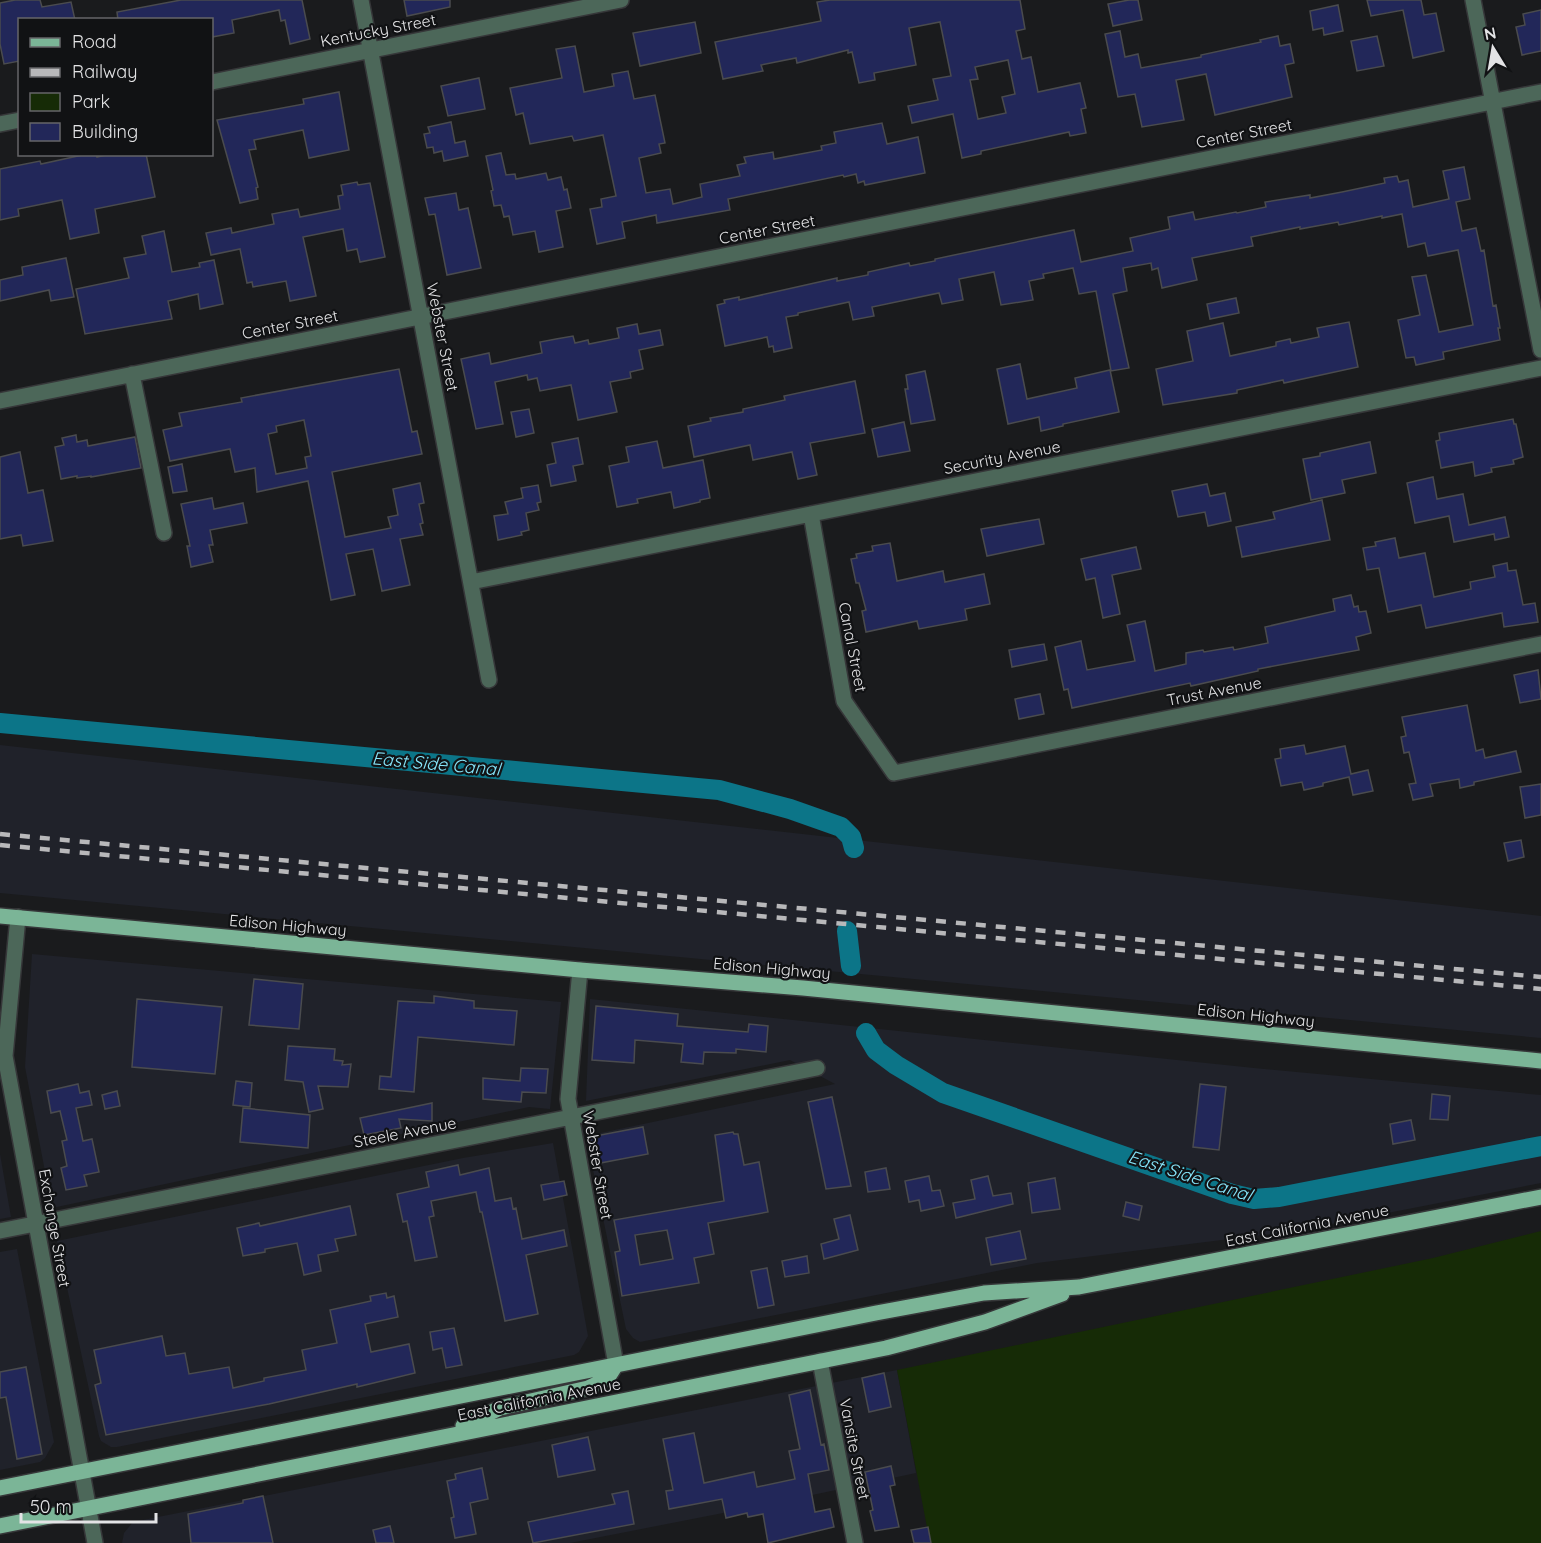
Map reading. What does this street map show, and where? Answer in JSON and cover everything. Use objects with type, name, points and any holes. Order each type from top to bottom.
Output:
[{"type":"main road","name":"Edison Highway","points":[[0,915],[815,990],[1541,1061]]},
{"type":"main road","name":"East California Avenue","points":[[0,1488],[984,1293],[1079,1287],[1541,1197]]},
{"type":"main road","name":"East California Avenue","points":[[0,1526],[886,1348],[985,1322],[1079,1287]]},
{"type":"main road","points":[[444,1436],[500,1408],[588,1388],[607,1379],[616,1365]]},
{"type":"street","name":"Webster Street","points":[[361,0],[489,680]]},
{"type":"street","name":"Kentucky Street","points":[[213,82],[621,0]]},
{"type":"street","points":[[1473,0],[1541,350]]},
{"type":"street","name":"Center Street","points":[[0,400],[1541,92]]},
{"type":"street","points":[[0,124],[18,120]]},
{"type":"street","name":"Security Avenue","points":[[471,582],[1541,368]]},
{"type":"street","points":[[132,374],[164,533]]},
{"type":"street","name":"Canal Street","points":[[811,514],[844,701],[894,773]]},
{"type":"street","name":"Trust Avenue","points":[[894,773],[1541,644]]},
{"type":"street","name":"Exchange Street","points":[[18,917],[5,1056],[95,1543]]},
{"type":"street","name":"Webster Street","points":[[580,970],[568,1099],[616,1365]]},
{"type":"street","name":"Steele Avenue","points":[[0,1231],[817,1068]]},
{"type":"street","name":"Vansite Street","points":[[820,1361],[855,1543]]},
{"type":"shaded area","points":[[0,745],[1541,916],[1541,1038],[0,893]]},
{"type":"shaded area","points":[[32,954],[561,1002],[550,1109],[529,1107],[52,1208],[25,1067]]},
{"type":"shaded area","points":[[590,999],[1254,1068],[1541,1095],[1541,1183],[1295,1231],[1037,1263],[640,1342],[633,1338],[626,1329],[586,1136],[835,1084],[790,1060],[586,1101]]},
{"type":"shaded area","points":[[553,1143],[588,1336],[579,1352],[574,1355],[117,1447],[111,1447],[101,1441],[57,1241],[463,1158]]},
{"type":"shaded area","points":[[0,1154],[11,1217],[0,1219]]},
{"type":"shaded area","points":[[17,1249],[54,1442],[45,1458],[40,1462],[0,1470],[0,1252]]},
{"type":"shaded area","points":[[897,1370],[916,1473],[570,1543],[122,1543],[124,1533],[133,1522]]},
{"type":"green space","points":[[1541,1231],[1541,1543],[930,1543],[897,1370],[1433,1258]]},
{"type":"building","points":[[15,0],[40,0],[42,7],[71,2],[75,18],[18,18],[18,61],[4,64],[0,44],[0,3]]},
{"type":"building","points":[[181,0],[302,0],[310,39],[290,44],[285,20],[281,21],[279,10],[232,20],[234,33],[213,37],[213,18],[118,18],[117,12]]},
{"type":"building","points":[[404,0],[450,0],[450,7],[407,16]]},
{"type":"building","points":[[830,0],[1020,0],[1025,29],[1016,31],[1022,59],[1031,57],[1038,92],[1080,83],[1086,108],[1081,109],[1086,133],[1070,136],[1069,132],[981,151],[981,154],[962,158],[953,114],[912,123],[908,106],[938,100],[933,79],[951,76],[940,22],[909,28],[916,65],[874,73],[875,80],[859,83],[852,52],[848,53],[848,50],[797,63],[796,58],[761,65],[763,71],[723,79],[715,42],[821,21],[817,2]],"holes":[[[1008,60],[1015,94],[1002,97],[1006,113],[978,119],[970,80],[978,79],[975,67]]]},
{"type":"building","points":[[1138,0],[1142,20],[1113,26],[1108,4]]},
{"type":"building","points":[[1367,0],[1421,0],[1424,15],[1436,13],[1444,51],[1413,58],[1403,10],[1371,16]]},
{"type":"building","points":[[1338,5],[1343,31],[1324,35],[1323,28],[1313,30],[1310,11]]},
{"type":"building","points":[[1541,10],[1541,51],[1522,55],[1516,27],[1525,25],[1523,14]]},
{"type":"building","points":[[695,22],[701,53],[640,66],[633,33]]},
{"type":"building","points":[[1120,31],[1125,57],[1138,54],[1141,68],[1201,57],[1201,55],[1278,36],[1280,46],[1290,44],[1294,63],[1285,65],[1292,97],[1215,115],[1206,74],[1176,80],[1184,120],[1142,127],[1135,94],[1118,97],[1105,34]]},
{"type":"building","points":[[1377,36],[1384,66],[1357,71],[1351,41]]},
{"type":"building","points":[[575,46],[584,92],[614,86],[612,74],[628,71],[634,99],[655,95],[665,143],[659,144],[661,153],[639,158],[646,193],[670,189],[673,204],[702,197],[700,184],[740,176],[737,165],[746,163],[744,157],[773,152],[774,159],[822,150],[821,146],[836,143],[834,132],[882,123],[887,144],[918,137],[925,173],[865,185],[864,181],[858,183],[856,174],[844,177],[843,175],[728,199],[730,210],[657,223],[656,215],[622,222],[625,238],[597,244],[590,209],[602,207],[601,199],[616,196],[603,135],[574,141],[572,136],[530,144],[523,113],[516,115],[510,88],[562,78],[556,49]]},
{"type":"building","points":[[479,78],[485,109],[448,116],[441,86]]},
{"type":"building","points":[[339,92],[349,150],[309,158],[303,130],[254,140],[256,149],[249,150],[258,187],[256,188],[258,199],[240,203],[217,120],[304,104],[303,99]]},
{"type":"building","points":[[451,122],[455,143],[465,141],[468,156],[444,161],[442,151],[434,153],[433,147],[427,148],[424,134],[430,133],[428,127]]},
{"type":"building","points":[[501,153],[506,175],[515,174],[516,179],[546,173],[548,180],[561,177],[564,190],[567,189],[571,208],[556,211],[563,247],[539,252],[535,231],[513,235],[509,216],[504,217],[501,205],[494,206],[491,191],[493,190],[486,156]]},
{"type":"building","points":[[78,156],[146,156],[155,197],[95,209],[99,233],[70,239],[62,200],[18,209],[19,216],[0,220],[0,169],[40,161],[41,164]]},
{"type":"building","points":[[1464,167],[1470,199],[1456,202],[1462,231],[1476,228],[1481,251],[1484,250],[1493,306],[1496,305],[1500,340],[1443,352],[1444,359],[1416,365],[1414,357],[1406,358],[1398,320],[1420,315],[1412,277],[1426,275],[1439,332],[1473,325],[1458,250],[1428,256],[1425,243],[1408,247],[1402,214],[1339,225],[1338,222],[1300,229],[1300,227],[1251,237],[1253,246],[1192,258],[1197,280],[1162,288],[1158,268],[1152,270],[1151,263],[1123,268],[1127,291],[1113,294],[1129,368],[1111,371],[1096,291],[1079,294],[1073,268],[1043,274],[1044,278],[1029,281],[1033,300],[1001,305],[994,272],[959,279],[963,300],[942,304],[939,293],[872,307],[874,316],[853,320],[849,302],[786,317],[792,348],[774,352],[773,346],[769,347],[767,337],[725,346],[717,305],[725,303],[724,300],[739,297],[739,300],[837,278],[837,281],[868,275],[868,272],[909,263],[910,266],[935,261],[935,259],[1074,230],[1081,262],[1133,251],[1130,238],[1170,229],[1168,217],[1193,212],[1195,220],[1237,213],[1266,207],[1265,202],[1310,195],[1310,198],[1342,192],[1385,183],[1384,178],[1397,176],[1399,182],[1408,180],[1413,207],[1449,199],[1443,171]]},
{"type":"building","points":[[357,182],[358,185],[370,183],[385,257],[360,262],[357,249],[347,251],[343,229],[303,237],[316,296],[290,301],[286,281],[253,287],[252,282],[247,283],[240,249],[211,255],[206,233],[231,228],[232,233],[274,224],[272,214],[298,209],[300,217],[340,209],[338,196],[343,195],[341,185]]},
{"type":"building","points":[[456,193],[459,210],[468,208],[481,268],[447,275],[435,214],[429,215],[425,198]]},
{"type":"building","points":[[164,231],[172,272],[200,267],[199,263],[214,260],[223,304],[200,309],[198,294],[168,301],[172,319],[85,334],[76,289],[129,278],[124,258],[146,254],[142,236]]},
{"type":"building","points":[[66,258],[74,297],[51,301],[49,290],[0,301],[0,280],[23,275],[22,267]]},
{"type":"building","points":[[1236,298],[1239,313],[1210,319],[1207,304]]},
{"type":"building","points":[[1349,322],[1358,367],[1284,383],[1283,380],[1237,390],[1237,393],[1163,405],[1156,369],[1193,361],[1187,331],[1223,323],[1230,356],[1276,346],[1276,342],[1290,339],[1291,343],[1319,337],[1317,328]]},
{"type":"building","points":[[637,324],[639,334],[660,330],[663,345],[639,350],[643,369],[630,372],[631,378],[610,382],[617,412],[578,420],[571,385],[540,391],[537,378],[528,380],[527,375],[495,382],[503,424],[476,429],[461,359],[489,353],[491,364],[542,353],[540,342],[573,336],[575,343],[588,340],[589,344],[619,338],[617,328]]},
{"type":"building","points":[[1020,364],[1027,399],[1077,388],[1075,378],[1110,370],[1119,412],[1041,431],[1039,417],[1008,424],[997,369]]},
{"type":"building","points":[[399,369],[412,432],[417,431],[422,454],[332,472],[345,537],[391,528],[388,517],[398,515],[393,489],[420,483],[424,503],[419,504],[423,535],[400,539],[410,585],[382,591],[373,549],[346,554],[355,595],[331,600],[308,481],[257,492],[255,468],[235,472],[230,449],[170,461],[163,430],[182,426],[179,413],[242,402],[241,398]],"holes":[[[304,420],[311,456],[305,457],[307,468],[276,474],[268,434],[277,432],[276,426]]]},
{"type":"building","points":[[925,371],[935,420],[911,424],[905,389],[908,389],[906,375]]},
{"type":"building","points":[[855,381],[865,433],[810,443],[817,475],[798,479],[792,452],[753,460],[750,445],[694,457],[688,426],[711,421],[710,418],[743,412],[743,409],[785,400],[784,396]]},
{"type":"building","points":[[529,409],[534,433],[516,437],[511,412]]},
{"type":"building","points":[[1513,419],[1523,457],[1513,460],[1514,464],[1491,468],[1492,472],[1475,476],[1473,462],[1441,468],[1436,441],[1440,440],[1439,433]]},
{"type":"building","points":[[904,422],[910,451],[878,457],[872,429]]},
{"type":"building","points":[[76,435],[77,442],[87,440],[88,446],[135,437],[141,468],[91,477],[77,478],[77,476],[61,479],[55,447],[64,445],[62,438]]},
{"type":"building","points":[[578,438],[583,464],[573,466],[576,481],[551,486],[547,465],[556,463],[552,443]]},
{"type":"building","points":[[657,441],[663,468],[703,460],[710,498],[674,508],[671,492],[637,499],[638,503],[617,507],[609,466],[629,462],[626,447]]},
{"type":"building","points":[[1370,442],[1376,473],[1342,480],[1345,493],[1311,500],[1303,459]]},
{"type":"building","points":[[20,452],[28,493],[43,490],[53,541],[23,546],[21,535],[0,539],[0,457]]},
{"type":"building","points":[[182,464],[187,491],[173,493],[168,467]]},
{"type":"building","points":[[1433,477],[1437,499],[1463,494],[1469,525],[1505,517],[1509,537],[1495,540],[1494,534],[1454,542],[1449,516],[1415,523],[1407,483]]},
{"type":"building","points":[[1207,484],[1210,496],[1225,493],[1231,521],[1208,526],[1205,512],[1178,517],[1172,491]]},
{"type":"building","points":[[538,485],[541,502],[537,503],[539,510],[526,513],[529,530],[521,532],[522,535],[498,540],[494,516],[508,514],[505,502],[523,498],[521,488]]},
{"type":"building","points":[[212,498],[214,509],[243,503],[247,523],[210,530],[213,545],[209,545],[213,562],[191,567],[187,546],[190,546],[181,504]]},
{"type":"building","points":[[1322,500],[1330,540],[1242,557],[1236,527],[1275,519],[1273,512]]},
{"type":"building","points":[[1039,519],[1044,544],[987,556],[981,529]]},
{"type":"building","points":[[1395,538],[1399,558],[1425,553],[1434,597],[1471,589],[1470,582],[1495,577],[1493,566],[1507,563],[1508,571],[1516,570],[1523,605],[1535,603],[1538,622],[1504,627],[1502,613],[1426,628],[1421,605],[1388,612],[1379,568],[1367,570],[1363,548],[1376,546],[1375,542]]},
{"type":"building","points":[[890,543],[897,581],[943,571],[945,582],[984,574],[990,604],[965,609],[967,620],[919,629],[917,621],[866,632],[862,611],[866,610],[859,583],[856,583],[851,559],[857,558],[856,554],[873,551],[872,546]]},
{"type":"building","points":[[1136,547],[1141,569],[1112,575],[1120,614],[1103,618],[1095,578],[1086,580],[1081,559]]},
{"type":"building","points":[[1351,595],[1354,607],[1358,606],[1359,612],[1366,611],[1371,633],[1356,637],[1359,650],[1258,669],[1258,671],[1191,686],[1190,683],[1072,708],[1068,689],[1064,690],[1055,647],[1081,641],[1087,670],[1135,661],[1127,625],[1145,621],[1155,671],[1186,664],[1186,653],[1233,647],[1234,650],[1268,643],[1265,627],[1335,611],[1333,599]]},
{"type":"building","points":[[1044,644],[1047,660],[1012,667],[1009,650]]},
{"type":"building","points":[[1538,670],[1541,699],[1520,703],[1514,675]]},
{"type":"building","points":[[1040,694],[1044,714],[1019,719],[1015,699]]},
{"type":"building","points":[[1467,705],[1476,751],[1483,749],[1485,758],[1516,751],[1521,772],[1474,782],[1474,785],[1460,788],[1459,779],[1430,784],[1433,796],[1413,800],[1409,784],[1416,783],[1409,752],[1404,753],[1401,737],[1406,736],[1402,717]]},
{"type":"building","points":[[1304,745],[1306,754],[1345,746],[1351,774],[1368,770],[1373,791],[1353,795],[1349,777],[1304,790],[1302,782],[1281,786],[1275,759],[1281,758],[1280,749]]},
{"type":"building","points":[[1541,784],[1541,815],[1525,818],[1520,787]]},
{"type":"building","points":[[1521,840],[1524,857],[1508,861],[1504,843]]},
{"type":"building","points":[[254,979],[303,984],[299,1029],[249,1025]]},
{"type":"building","points":[[434,996],[474,1001],[474,1008],[517,1011],[514,1045],[418,1037],[414,1092],[379,1089],[380,1076],[391,1077],[398,1001],[434,1003]]},
{"type":"building","points":[[137,999],[222,1007],[215,1074],[132,1067]]},
{"type":"building","points":[[596,1006],[678,1014],[677,1026],[748,1032],[749,1024],[768,1026],[766,1052],[736,1049],[736,1053],[704,1052],[703,1064],[681,1062],[683,1044],[635,1040],[634,1063],[592,1060]]},
{"type":"building","points":[[288,1046],[335,1049],[334,1060],[343,1061],[342,1065],[351,1064],[348,1087],[318,1086],[323,1109],[309,1112],[303,1082],[285,1080]]},
{"type":"building","points":[[521,1068],[548,1069],[546,1093],[522,1092],[521,1102],[483,1099],[483,1078],[520,1081]]},
{"type":"building","points":[[236,1081],[252,1083],[250,1107],[233,1105]]},
{"type":"building","points":[[78,1084],[80,1093],[89,1091],[92,1105],[76,1108],[83,1141],[92,1139],[99,1172],[84,1175],[87,1186],[66,1190],[61,1168],[67,1166],[62,1141],[67,1140],[60,1111],[51,1113],[47,1091]]},
{"type":"building","points":[[1200,1084],[1226,1087],[1219,1150],[1193,1147]]},
{"type":"building","points":[[117,1091],[120,1106],[105,1109],[102,1095]]},
{"type":"building","points":[[1432,1094],[1450,1096],[1448,1120],[1430,1119]]},
{"type":"building","points":[[832,1097],[851,1186],[826,1189],[808,1102]]},
{"type":"building","points":[[432,1103],[432,1121],[399,1119],[401,1128],[364,1135],[360,1118]]},
{"type":"building","points":[[243,1108],[310,1115],[308,1148],[240,1142]]},
{"type":"building","points":[[1411,1120],[1415,1140],[1393,1144],[1390,1124]]},
{"type":"building","points":[[643,1127],[648,1154],[595,1164],[590,1137]]},
{"type":"building","points":[[733,1132],[738,1134],[744,1165],[759,1162],[768,1212],[708,1223],[714,1254],[694,1258],[699,1283],[622,1296],[615,1252],[620,1251],[614,1220],[724,1201],[715,1135]],"holes":[[[667,1230],[673,1259],[640,1265],[635,1235]]]},
{"type":"building","points":[[458,1165],[460,1175],[489,1168],[495,1201],[511,1198],[513,1209],[516,1208],[522,1239],[564,1230],[567,1246],[526,1255],[538,1314],[505,1321],[476,1192],[431,1201],[434,1216],[429,1217],[437,1257],[415,1261],[407,1221],[403,1222],[397,1194],[429,1187],[426,1172]]},
{"type":"building","points":[[886,1168],[890,1189],[868,1192],[865,1172]]},
{"type":"building","points":[[929,1176],[932,1191],[940,1190],[944,1206],[921,1211],[919,1200],[909,1202],[905,1181]]},
{"type":"building","points":[[988,1176],[993,1196],[1011,1193],[1013,1204],[956,1218],[953,1203],[975,1199],[971,1180]]},
{"type":"building","points":[[1055,1178],[1060,1209],[1032,1213],[1028,1183]]},
{"type":"building","points":[[564,1181],[567,1195],[544,1200],[541,1185]]},
{"type":"building","points":[[1126,1202],[1142,1206],[1139,1220],[1123,1216]]},
{"type":"building","points":[[350,1206],[356,1235],[335,1239],[338,1251],[318,1255],[321,1271],[304,1275],[297,1243],[243,1256],[237,1228],[259,1223],[260,1226]]},
{"type":"building","points":[[850,1215],[858,1250],[824,1259],[821,1244],[839,1239],[834,1219]]},
{"type":"building","points":[[1020,1231],[1026,1259],[991,1265],[986,1238]]},
{"type":"building","points":[[807,1256],[809,1273],[785,1277],[782,1261]]},
{"type":"building","points":[[767,1268],[774,1305],[758,1308],[751,1271]]},
{"type":"building","points":[[386,1293],[387,1298],[394,1296],[398,1317],[365,1324],[371,1352],[409,1344],[415,1373],[357,1387],[357,1384],[269,1404],[106,1435],[95,1385],[101,1383],[94,1350],[162,1336],[166,1356],[185,1353],[189,1374],[229,1367],[233,1388],[264,1381],[264,1378],[306,1370],[302,1350],[337,1343],[330,1310],[371,1301],[370,1296]]},
{"type":"building","points":[[454,1328],[462,1365],[446,1368],[442,1348],[433,1350],[430,1332]]},
{"type":"building","points":[[26,1367],[42,1454],[17,1459],[6,1397],[0,1398],[0,1372]]},
{"type":"building","points":[[884,1373],[891,1407],[869,1412],[862,1378]]},
{"type":"building","points":[[810,1390],[821,1445],[824,1444],[829,1470],[808,1474],[815,1512],[830,1509],[834,1527],[768,1543],[763,1514],[748,1517],[747,1513],[726,1518],[722,1499],[669,1509],[666,1491],[673,1490],[663,1439],[694,1433],[704,1483],[754,1472],[757,1487],[795,1479],[789,1451],[800,1449],[789,1395]]},
{"type":"building","points":[[588,1437],[595,1470],[558,1477],[552,1445]]},
{"type":"building","points":[[891,1466],[895,1485],[890,1486],[899,1527],[875,1531],[865,1472]]},
{"type":"building","points":[[482,1468],[488,1499],[470,1503],[476,1534],[455,1538],[451,1518],[454,1517],[447,1481],[456,1479],[455,1474]]},
{"type":"building","points":[[628,1491],[634,1524],[533,1543],[528,1522],[615,1504],[612,1494]]},
{"type":"building","points":[[263,1496],[273,1543],[191,1543],[188,1514],[243,1503],[243,1500]]},
{"type":"building","points":[[390,1526],[394,1543],[376,1543],[373,1530]]},
{"type":"building","points":[[928,1527],[931,1543],[914,1543],[911,1530]]},
{"type":"waterway","name":"East Side Canal","points":[[0,723],[719,790],[790,809],[841,827],[851,837],[854,848]]},
{"type":"waterway","name":"East Side Canal","points":[[847,931],[851,966]]},
{"type":"waterway","name":"East Side Canal","points":[[866,1033],[876,1050],[896,1065],[943,1093],[1232,1194],[1254,1199],[1279,1197],[1541,1146]]},
{"type":"railway","points":[[0,834],[1541,977]]},
{"type":"railway","points":[[0,845],[1541,989]]}]
